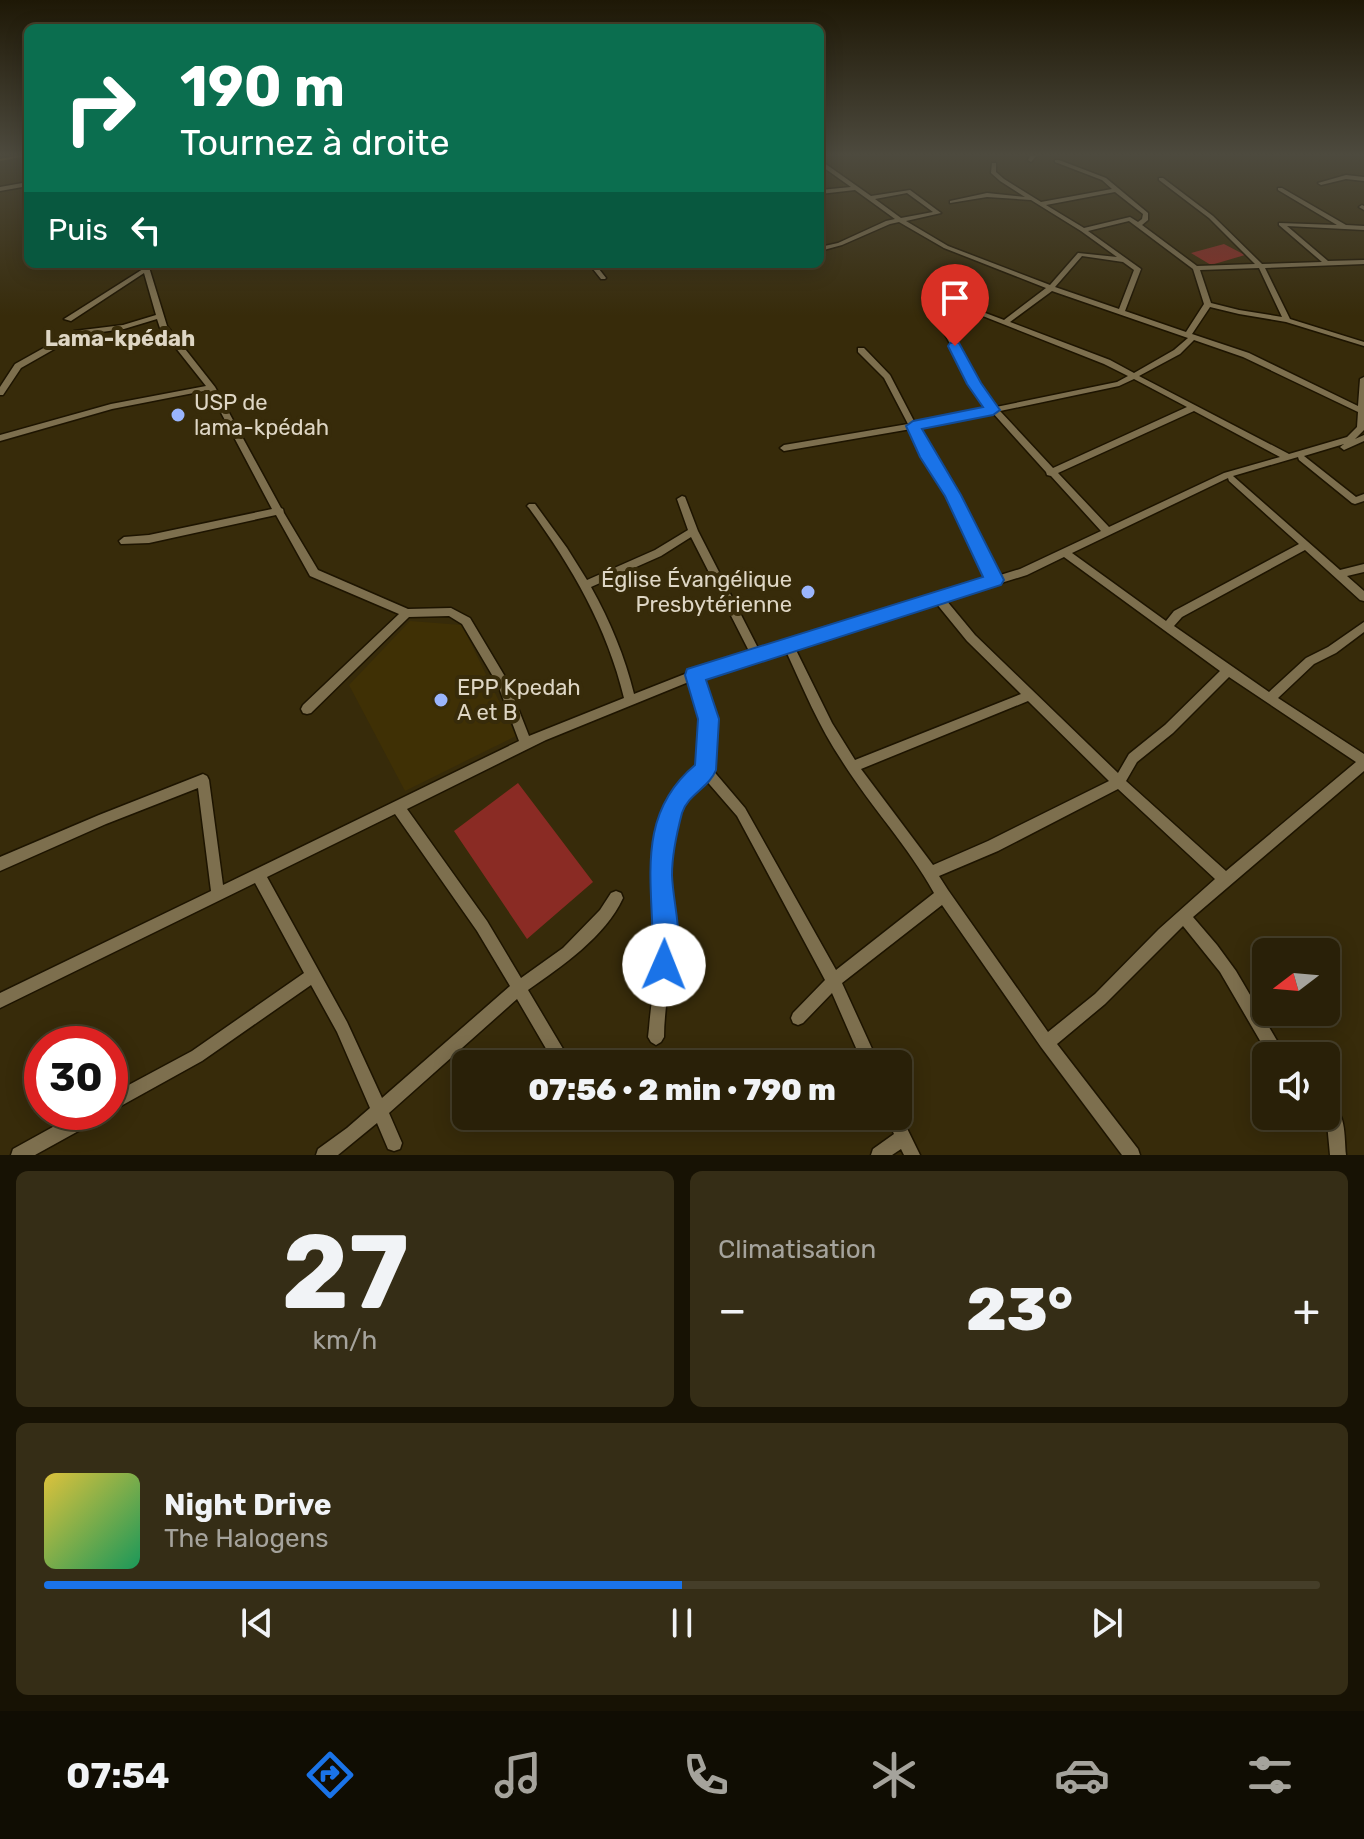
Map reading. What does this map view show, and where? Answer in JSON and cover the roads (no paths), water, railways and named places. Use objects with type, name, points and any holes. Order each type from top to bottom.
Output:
[{"type":"street","points":[[885,209],[946,247],[1051,288],[1246,355],[1363,416]]},
{"type":"street","points":[[824,248],[888,222],[938,213],[932,209]]},
{"type":"street","points":[[1047,209],[1138,269],[1121,312]]},
{"type":"street","points":[[1138,225],[1145,220],[1146,214],[1139,209]]},
{"type":"street","points":[[1200,209],[1261,266],[1287,320]]},
{"type":"street","points":[[1314,209],[1345,227]]},
{"type":"street","points":[[784,448],[913,426],[1119,384],[1137,377],[1177,352],[1208,304],[1196,268],[1130,219],[1083,230]]},
{"type":"street","points":[[1325,261],[1281,224],[1364,228]]},
{"type":"street","points":[[1005,322],[1051,288],[1080,254],[1124,261]]},
{"type":"street","points":[[1196,268],[1364,262]]},
{"type":"street","points":[[68,319],[144,268]]},
{"type":"street","points":[[145,268],[163,326],[211,387],[314,573],[407,613],[451,612],[466,621],[503,683],[526,744]]},
{"type":"street","points":[[595,268],[603,278]]},
{"type":"street","points":[[1208,304],[1287,320],[1364,344]]},
{"type":"street","points":[[962,306],[1137,377],[1286,456]]},
{"type":"street","points":[[0,393],[18,366],[77,333],[124,327],[159,316]]},
{"type":"street","points":[[947,331],[974,384],[993,410],[1107,531]]},
{"type":"street","points":[[861,350],[887,377],[928,457],[953,495],[994,580]]},
{"type":"street","points":[[1023,572],[1227,475],[1350,439],[1361,428],[1364,379]]},
{"type":"street","points":[[0,438],[111,407],[211,387]]},
{"type":"street","points":[[1050,473],[1195,407]]},
{"type":"street","points":[[0,1001],[526,744],[630,701],[788,644],[1069,556],[1232,479],[1356,444],[1364,438]]},
{"type":"street","points":[[1302,458],[1355,501],[1364,497]]},
{"type":"street","points":[[1232,479],[1364,597]]},
{"type":"street","points":[[682,499],[693,531],[756,655]]},
{"type":"street","points":[[532,506],[586,585],[623,667],[630,701]]},
{"type":"street","points":[[124,541],[149,539],[280,511]]},
{"type":"street","points":[[586,585],[658,553],[693,531]]},
{"type":"street","points":[[1167,627],[1178,614],[1305,545]]},
{"type":"street","points":[[1046,1042],[1085,1015],[1112,990],[1140,956],[1183,916],[1294,826],[1364,762],[1228,671],[1069,556]]},
{"type":"street","points":[[1337,574],[1364,568]]},
{"type":"street","points":[[938,598],[971,638],[1119,782],[1226,880]]},
{"type":"street","points":[[307,709],[407,613]]},
{"type":"street","points":[[1270,698],[1310,661],[1332,650],[1364,626]]},
{"type":"street","points":[[788,644],[834,738],[853,767],[931,873],[943,895],[1046,1042],[1132,1155]]},
{"type":"street","points":[[931,873],[993,846],[1119,782],[1133,758],[1169,729],[1228,671]]},
{"type":"street","points":[[695,675],[708,719],[705,770],[741,812],[834,981],[865,1050]]},
{"type":"street","points":[[853,767],[1030,695]]},
{"type":"street","points":[[656,1037],[656,1014],[664,965],[665,921],[660,873],[666,836],[672,807],[681,791],[705,770]]},
{"type":"street","points":[[0,864],[203,780],[218,894]]},
{"type":"street","points":[[398,807],[482,926],[556,1050]]},
{"type":"street","points":[[258,875],[342,1027],[394,1143]]},
{"type":"street","points":[[798,1018],[834,981],[943,895]]},
{"type":"street","points":[[324,1155],[353,1134],[519,988],[568,953],[605,915],[616,898]]},
{"type":"street","points":[[1183,916],[1238,987],[1267,1042]]},
{"type":"street","points":[[128,1094],[197,1056],[313,975]]},
{"type":"street","points":[[19,1155],[64,1130]]},
{"type":"street","points":[[900,1130],[912,1155]]},
{"type":"street","points":[[1336,1130],[1338,1155]]},
{"type":"street","points":[[879,1155],[903,1137]]},
{"type":"place","name":"USP de lama-kpédah","points":[[178,415]]},
{"type":"place","name":"Église Évangélique Presbytérienne","points":[[808,592]]},
{"type":"place","name":"EPP Kpedah A et B","points":[[441,700]]},
{"type":"district","name":"Lama-kpédah","points":[[120,338]]}]
